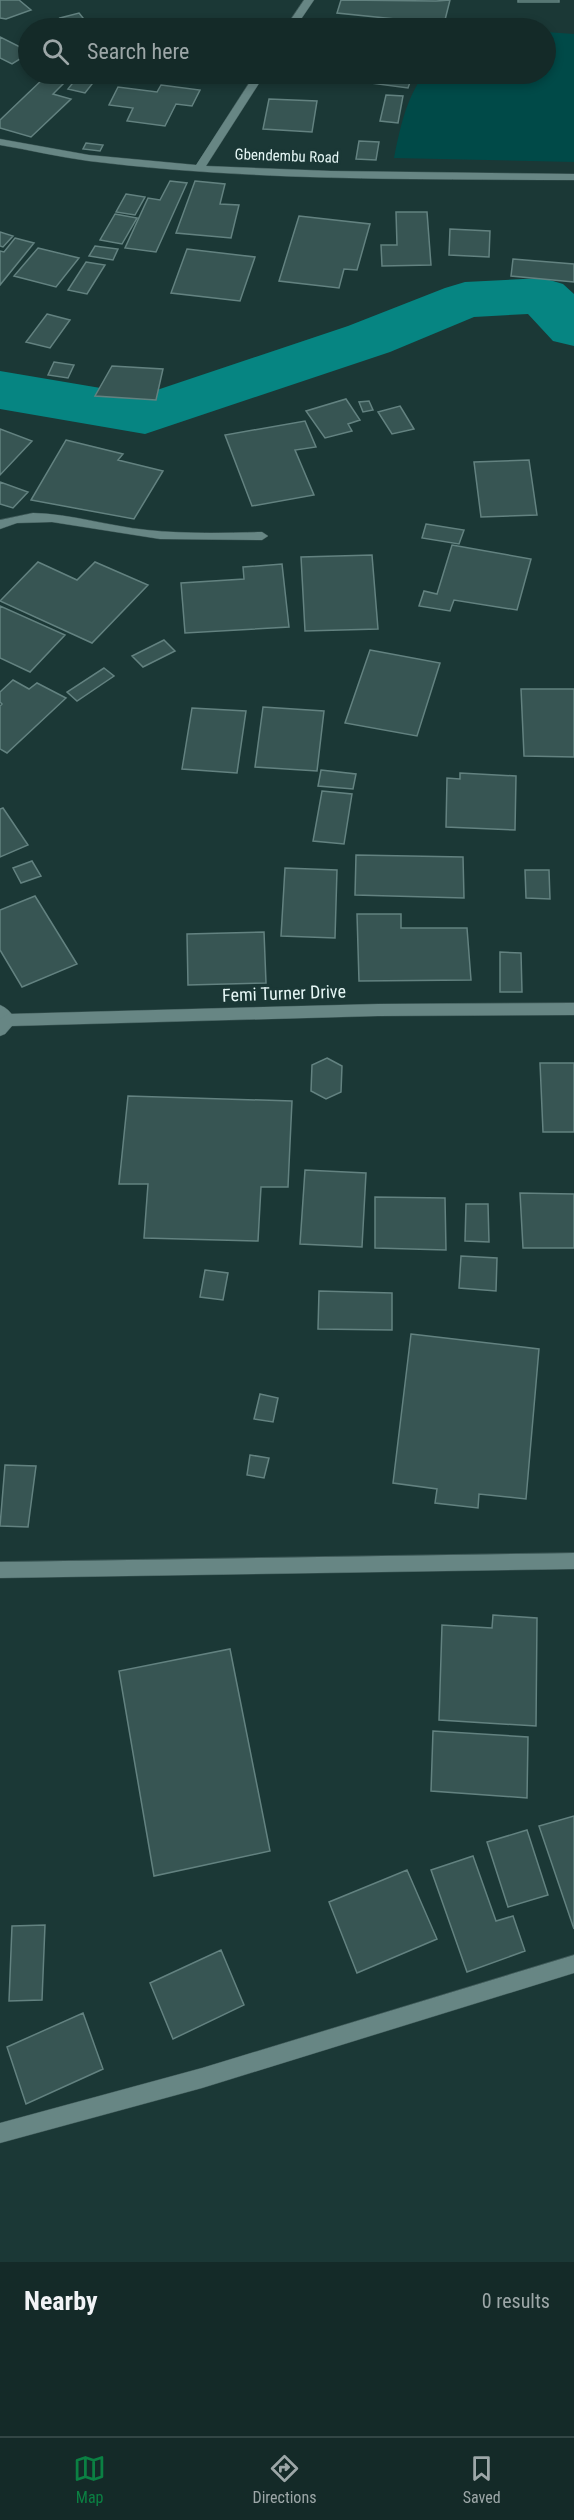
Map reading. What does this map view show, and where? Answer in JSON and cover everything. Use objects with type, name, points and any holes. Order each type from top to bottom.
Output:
[{"type":"street","points":[[297,18],[309,0]]},
{"type":"street","points":[[199,168],[254,84]]},
{"type":"street","name":"Gbendembu Road","points":[[0,142],[88,158],[199,168],[408,176],[574,177]]},
{"type":"street","points":[[0,525],[6,522],[47,516],[145,534],[262,536]]},
{"type":"street","name":"Femi Turner Drive","points":[[3,1021],[378,1010],[574,1009]]},
{"type":"street","points":[[0,1570],[574,1561]]},
{"type":"street","points":[[0,2133],[202,2078],[574,1964]]},
{"type":"shaded area","points":[[556,33],[574,34],[574,162],[394,158],[408,104],[418,84],[556,84]]},
{"type":"building","points":[[0,0],[19,0],[31,10],[6,19],[0,18]]},
{"type":"building","points":[[341,0],[450,0],[446,18],[386,18],[337,13]]},
{"type":"building","points":[[518,0],[559,0],[559,2],[518,2]]},
{"type":"building","points":[[79,13],[83,18],[60,18]]},
{"type":"building","points":[[0,37],[18,46],[18,60],[12,64],[0,58]]},
{"type":"building","points":[[38,84],[63,84],[53,94],[71,99],[31,137],[0,128],[0,120]]},
{"type":"building","points":[[72,84],[92,84],[85,93],[68,89]]},
{"type":"building","points":[[378,84],[409,84],[408,88]]},
{"type":"building","points":[[161,85],[200,90],[192,106],[176,104],[165,126],[127,121],[133,108],[109,105],[118,87],[157,92]]},
{"type":"building","points":[[386,95],[403,96],[398,123],[380,121]]},
{"type":"building","points":[[269,99],[317,101],[312,132],[263,129]]},
{"type":"building","points":[[359,141],[379,142],[376,160],[356,159]]},
{"type":"building","points":[[86,143],[103,145],[100,151],[83,149]]},
{"type":"building","points":[[170,181],[187,183],[156,252],[125,248],[148,198],[160,200]]},
{"type":"building","points":[[195,181],[225,184],[220,204],[239,205],[231,238],[176,233]]},
{"type":"building","points":[[126,194],[145,197],[135,215],[116,212]]},
{"type":"building","points":[[396,212],[427,212],[431,265],[382,266],[381,245],[397,245]]},
{"type":"building","points":[[115,214],[137,218],[122,244],[100,240]]},
{"type":"building","points":[[299,216],[370,224],[357,270],[344,269],[339,288],[279,281]]},
{"type":"building","points":[[450,229],[490,231],[489,257],[449,255]]},
{"type":"building","points":[[0,232],[13,236],[3,247],[0,246]]},
{"type":"building","points":[[15,238],[34,243],[0,285],[0,251],[4,252]]},
{"type":"building","points":[[95,246],[118,249],[113,260],[89,256]]},
{"type":"building","points":[[38,248],[79,258],[56,287],[14,276]]},
{"type":"building","points":[[187,249],[255,257],[240,301],[171,293]]},
{"type":"building","points":[[513,259],[574,264],[574,282],[511,276]]},
{"type":"building","points":[[86,262],[105,265],[87,294],[68,290]]},
{"type":"building","points":[[47,314],[70,320],[50,348],[26,342]]},
{"type":"building","points":[[54,362],[74,365],[68,378],[48,375]]},
{"type":"building","points":[[112,366],[163,369],[156,400],[95,396]]},
{"type":"building","points":[[346,399],[360,420],[348,424],[352,431],[325,438],[306,411]]},
{"type":"building","points":[[369,401],[373,410],[363,412],[359,402]]},
{"type":"building","points":[[400,406],[414,429],[392,434],[378,412]]},
{"type":"building","points":[[305,421],[316,447],[295,450],[314,495],[252,506],[225,435]]},
{"type":"building","points":[[0,429],[32,441],[0,475]]},
{"type":"building","points":[[66,440],[123,454],[118,460],[163,471],[134,519],[31,500]]},
{"type":"building","points":[[529,460],[537,515],[481,517],[474,462]]},
{"type":"building","points":[[0,482],[28,492],[13,508],[0,504]]},
{"type":"building","points":[[426,524],[464,530],[459,544],[422,538]]},
{"type":"building","points":[[452,545],[531,559],[517,610],[454,600],[450,611],[419,606],[424,591],[437,594]]},
{"type":"building","points":[[372,555],[378,629],[305,631],[301,557]]},
{"type":"building","points":[[38,562],[77,580],[95,562],[148,585],[92,643],[0,601]]},
{"type":"building","points":[[282,564],[289,627],[185,633],[181,583],[244,579],[243,567]]},
{"type":"building","points":[[0,606],[65,635],[30,672],[0,658]]},
{"type":"building","points":[[164,640],[175,651],[143,667],[132,656]]},
{"type":"building","points":[[370,650],[440,663],[417,736],[345,723]]},
{"type":"building","points":[[104,668],[114,676],[77,701],[67,692]]},
{"type":"building","points":[[13,680],[29,689],[37,683],[66,698],[7,753],[0,749],[0,706],[2,704],[0,692]]},
{"type":"building","points":[[521,689],[574,689],[574,757],[524,756]]},
{"type":"building","points":[[263,707],[324,711],[317,771],[255,767]]},
{"type":"building","points":[[192,708],[246,711],[237,773],[182,769]]},
{"type":"building","points":[[321,770],[356,774],[353,789],[318,786]]},
{"type":"building","points":[[460,773],[516,776],[515,830],[446,827],[447,778],[460,779]]},
{"type":"building","points":[[322,791],[352,794],[344,844],[313,841]]},
{"type":"building","points":[[3,808],[28,845],[0,857],[0,809]]},
{"type":"building","points":[[356,855],[463,857],[464,898],[355,895]]},
{"type":"building","points":[[32,861],[41,876],[21,883],[13,868]]},
{"type":"building","points":[[285,868],[337,870],[335,938],[281,936]]},
{"type":"building","points":[[525,870],[549,870],[550,899],[526,898]]},
{"type":"building","points":[[35,896],[77,964],[22,987],[0,950],[0,910]]},
{"type":"building","points":[[357,914],[401,914],[401,928],[467,928],[471,980],[359,981]]},
{"type":"building","points":[[264,932],[266,983],[188,985],[187,934]]},
{"type":"building","points":[[500,952],[521,953],[522,992],[500,992]]},
{"type":"building","points":[[327,1058],[342,1066],[341,1092],[326,1099],[311,1091],[312,1065]]},
{"type":"building","points":[[540,1063],[574,1063],[574,1132],[543,1132]]},
{"type":"building","points":[[128,1096],[292,1101],[288,1187],[261,1187],[258,1241],[144,1238],[148,1184],[119,1184]]},
{"type":"building","points":[[305,1170],[366,1173],[362,1247],[300,1244]]},
{"type":"building","points":[[520,1193],[574,1194],[574,1248],[523,1248]]},
{"type":"building","points":[[375,1197],[445,1198],[446,1250],[375,1248]]},
{"type":"building","points":[[466,1204],[488,1204],[489,1242],[465,1241]]},
{"type":"building","points":[[461,1256],[497,1258],[496,1291],[459,1288]]},
{"type":"building","points":[[205,1270],[228,1273],[223,1300],[200,1297]]},
{"type":"building","points":[[319,1291],[392,1293],[392,1330],[318,1329]]},
{"type":"building","points":[[411,1334],[539,1349],[526,1499],[479,1494],[478,1508],[435,1503],[437,1489],[393,1483]]},
{"type":"building","points":[[260,1394],[278,1398],[273,1422],[254,1419]]},
{"type":"building","points":[[250,1455],[269,1458],[264,1478],[247,1475]]},
{"type":"building","points":[[5,1465],[36,1466],[28,1527],[0,1526]]},
{"type":"building","points":[[493,1615],[537,1618],[536,1726],[439,1720],[442,1625],[492,1628]]},
{"type":"building","points":[[230,1649],[270,1851],[154,1876],[119,1671]]},
{"type":"building","points":[[433,1731],[528,1737],[527,1798],[431,1791]]},
{"type":"building","points":[[574,1816],[574,1929],[539,1826]]},
{"type":"building","points":[[527,1830],[548,1895],[508,1907],[487,1842]]},
{"type":"building","points":[[473,1856],[496,1921],[513,1916],[525,1951],[467,1972],[431,1870]]},
{"type":"building","points":[[407,1870],[437,1939],[357,1973],[329,1902]]},
{"type":"building","points":[[45,1925],[42,2000],[9,2001],[12,1926]]},
{"type":"building","points":[[221,1950],[244,2005],[173,2039],[150,1983]]},
{"type":"building","points":[[83,2013],[103,2069],[26,2104],[7,2047]]},
{"type":"waterway","points":[[0,390],[145,415],[369,339],[465,300],[543,296],[574,328]]}]
